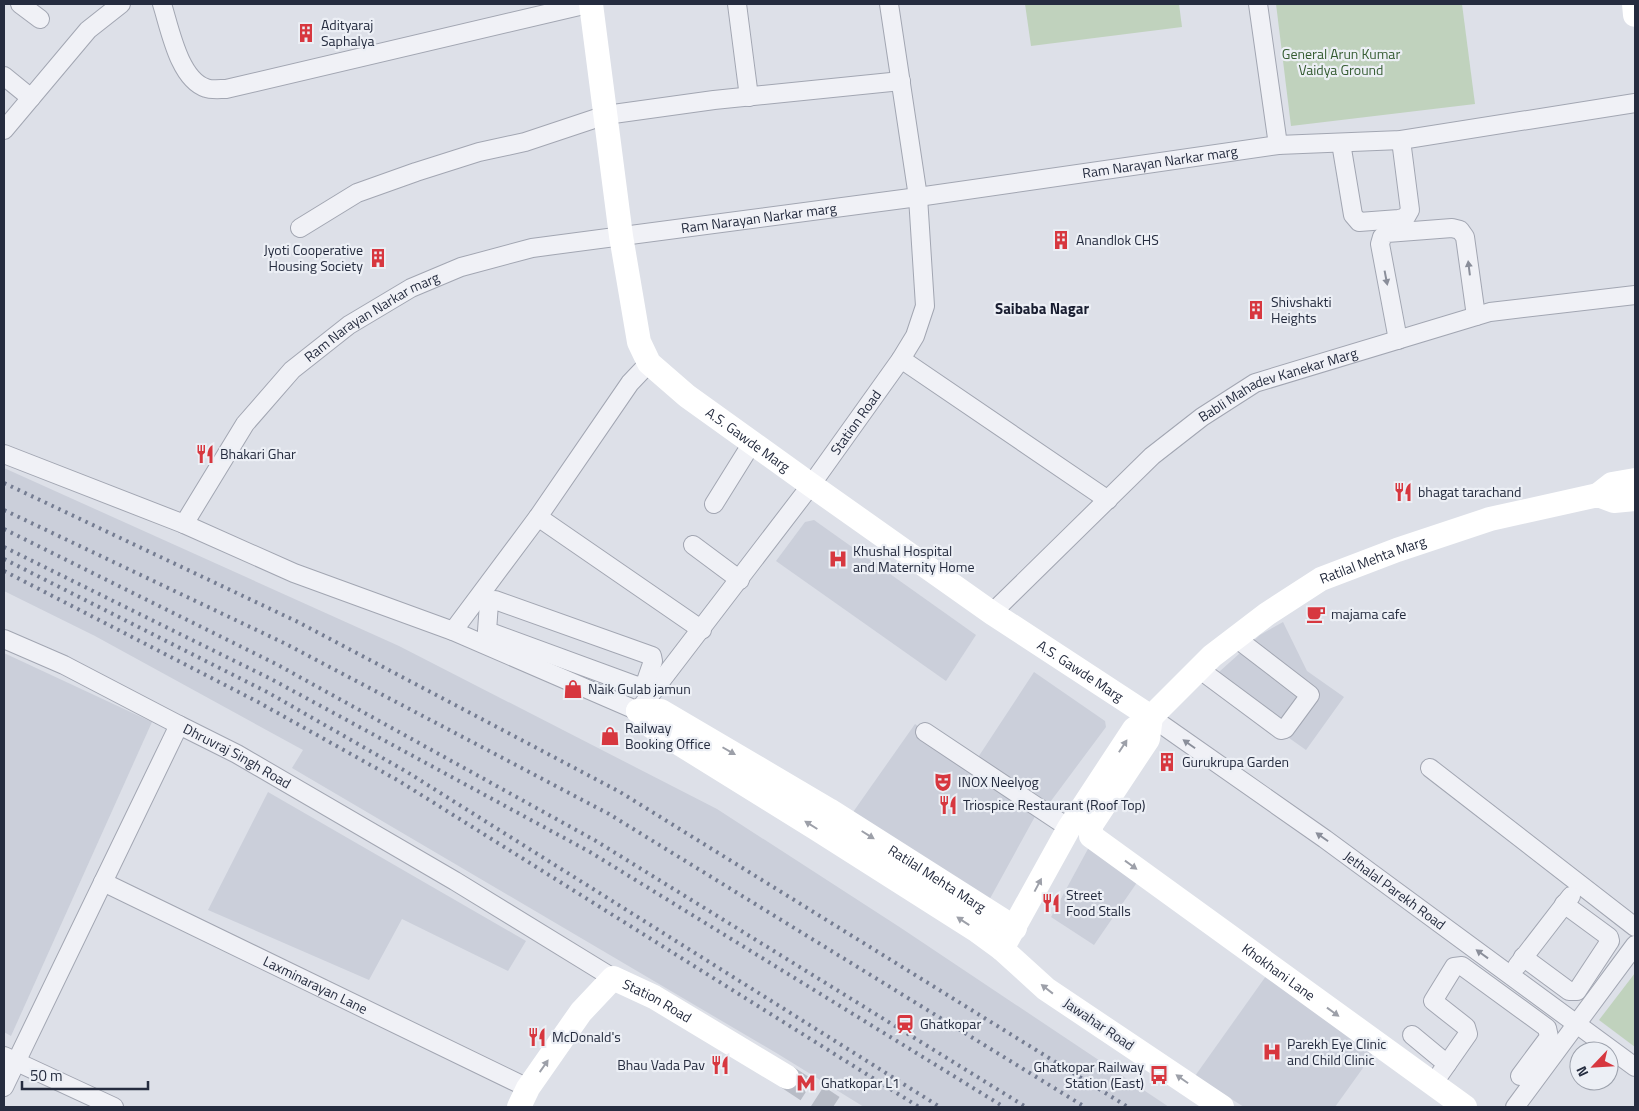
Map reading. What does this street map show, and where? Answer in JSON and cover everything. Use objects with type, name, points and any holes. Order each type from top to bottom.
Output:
[{"type":"street","points":[[20,4],[40,19]]},
{"type":"street","points":[[4,130],[88,30],[121,4]]},
{"type":"street","points":[[162,4],[183,67],[194,81],[207,89],[226,89],[589,4]]},
{"type":"street","name":"A.S. Gawde Marg","points":[[589,4],[606,115],[620,236],[639,342],[649,363],[687,396],[992,613],[1151,717]]},
{"type":"street","points":[[737,4],[749,97]]},
{"type":"street","name":"Station Road","points":[[638,711],[653,682],[702,630],[740,580],[811,485],[901,359],[915,336],[925,306],[918,197],[890,4]]},
{"type":"street","points":[[1258,4],[1278,145]]},
{"type":"street","points":[[1634,4],[1635,15]]},
{"type":"street","points":[[4,76],[31,98]]},
{"type":"street","points":[[300,228],[365,190],[470,154],[525,142],[606,115],[714,100],[901,81]]},
{"type":"street","name":"Ram Narayan Narkar marg","points":[[184,524],[245,424],[292,370],[349,325],[411,288],[461,267],[532,248],[918,197],[1278,145],[1341,149],[1402,145],[1635,103]]},
{"type":"street","points":[[1341,149],[1349,199],[1355,220],[1359,222],[1400,219],[1406,217],[1410,210],[1402,145]]},
{"type":"street","points":[[1398,340],[1380,244],[1382,236],[1387,233],[1452,228],[1460,230],[1465,237],[1476,316]]},
{"type":"street","name":"Babli Mahadev Kanekar Marg","points":[[992,613],[1152,456],[1202,417],[1255,383],[1490,312],[1635,295]]},
{"type":"street","points":[[901,359],[1108,500]]},
{"type":"street","points":[[453,631],[538,517],[630,383],[649,363]]},
{"type":"street","points":[[714,504],[752,443]]},
{"type":"street","points":[[4,454],[184,524],[294,573],[453,631],[638,711]]},
{"type":"street","points":[[1598,495],[1612,484],[1635,480]]},
{"type":"street","name":"Ratilal Mehta Marg","points":[[638,711],[661,711],[829,810],[1015,928],[1069,828],[1134,729],[1151,717],[1199,669],[1267,614],[1321,580],[1355,566],[1490,519],[1598,495],[1614,502],[1635,499]]},
{"type":"street","points":[[538,517],[702,630]]},
{"type":"street","points":[[693,545],[740,580]]},
{"type":"street","points":[[496,600],[649,655],[654,661],[653,682],[640,687],[621,680],[487,631],[489,603],[496,600]]},
{"type":"street","points":[[1199,669],[1281,730],[1285,729],[1310,695],[1236,638]]},
{"type":"street","points":[[4,639],[64,665],[179,725]]},
{"type":"street","points":[[614,700],[621,680]]},
{"type":"street","name":"Jawahar Road","points":[[638,711],[651,726],[817,828],[976,930],[1046,989],[1222,1107]]},
{"type":"street","name":"Khokhani Lane","points":[[1151,717],[1148,739],[1090,825],[1092,836],[1465,1107]]},
{"type":"street","name":"Jethalal Parekh Road","points":[[1151,717],[1325,839],[1635,1067]]},
{"type":"street","name":"Dhruvraj Singh Road","points":[[4,1087],[10,1059],[103,882],[179,725],[237,754],[447,876],[613,978]]},
{"type":"street","points":[[925,732],[1069,828]]},
{"type":"street","points":[[1430,768],[1635,926]]},
{"type":"street","name":"Laxminarayan Lane","points":[[103,882],[523,1098]]},
{"type":"street","points":[[1510,974],[1580,884]]},
{"type":"street","points":[[1524,957],[1573,992],[1577,991],[1610,945],[1609,937],[1564,904]]},
{"type":"street","points":[[1002,950],[1015,928]]},
{"type":"street","points":[[1520,1076],[1537,1065],[1577,1024],[1635,945]]},
{"type":"street","points":[[1433,1084],[1468,1034],[1466,1027],[1433,1001],[1454,967],[1462,966],[1547,1028],[1549,1032],[1549,1037],[1537,1065],[1515,1107]]},
{"type":"street","points":[[1592,969],[1609,981]]},
{"type":"street","name":"Station Road","points":[[523,1098],[581,1012],[613,978],[654,997],[787,1077]]},
{"type":"street","points":[[1520,1008],[1532,991]]},
{"type":"street","points":[[1412,1035],[1447,1064]]},
{"type":"street","points":[[10,1059],[114,1107]]},
{"type":"shaded area","points":[[4,468],[399,646],[717,809],[901,928],[1169,1107],[864,1107],[778,1054],[292,768],[303,750],[95,636],[4,591]]},
{"type":"shaded area","points":[[814,520],[976,635],[946,681],[776,561],[805,522]]},
{"type":"shaded area","points":[[1283,622],[1307,671],[1344,697],[1306,750],[1209,681],[1260,635]]},
{"type":"shaded area","points":[[4,653],[152,722],[11,1036],[4,1032]]},
{"type":"shaded area","points":[[1034,672],[1105,721],[1106,727],[1042,813],[1038,811],[987,904],[851,815],[915,724],[973,765]]},
{"type":"shaded area","points":[[268,792],[526,941],[508,971],[402,919],[369,980],[208,910]]},
{"type":"shaded area","points":[[1089,847],[1138,881],[1094,945],[1051,917]]},
{"type":"shaded area","points":[[1266,976],[1373,1054],[1335,1107],[1244,1107],[1195,1076]]},
{"type":"green space","points":[[1025,4],[1179,4],[1182,27],[1031,46]]},
{"type":"green space","name":"General Arun Kumar Vaidya Ground","points":[[1276,4],[1462,4],[1475,104],[1291,126]]},
{"type":"green space","points":[[1635,973],[1635,1047],[1599,1020]]},
{"type":"tunnel","points":[[787,1077],[833,1107]]},
{"type":"railway","points":[[4,483],[298,622],[620,792],[1128,1107]]},
{"type":"railway","points":[[4,510],[286,644],[609,814],[1085,1107]]},
{"type":"railway","points":[[4,529],[278,665],[596,841],[1026,1107]]},
{"type":"railway","points":[[4,547],[271,679],[590,852],[1004,1107]]},
{"type":"railway","points":[[4,559],[267,692],[407,772],[940,1107]]},
{"type":"railway","points":[[4,571],[258,702],[399,781],[919,1107]]},
{"type":"place","name":"Adityaraj Saphalya","points":[[306,33]]},
{"type":"place","name":"Anandlok CHS","points":[[1061,240]]},
{"type":"place","name":"Jyoti Cooperative Housing Society","points":[[378,258]]},
{"type":"place","name":"Shivshakti Heights","points":[[1256,310]]},
{"type":"place","name":"Bhakari Ghar","points":[[205,454]]},
{"type":"place","name":"bhagat tarachand","points":[[1403,492]]},
{"type":"place","name":"Khushal Hospital and Maternity Home","points":[[838,559]]},
{"type":"place","name":"majama cafe","points":[[1316,614]]},
{"type":"place","name":"Naik Gulab jamun","points":[[573,689]]},
{"type":"place","name":"Railway Booking Office","points":[[610,736]]},
{"type":"place","name":"Gurukrupa Garden","points":[[1167,762]]},
{"type":"place","name":"INOX Neelyog","points":[[943,782]]},
{"type":"place","name":"Triospice Restaurant (Roof Top)","points":[[948,805]]},
{"type":"place","name":"Street Food Stalls","points":[[1051,903]]},
{"type":"place","name":"Ghatkopar","points":[[905,1024]]},
{"type":"place","name":"McDonald's","points":[[537,1037]]},
{"type":"place","name":"Parekh Eye Clinic and Child Clinic","points":[[1272,1052]]},
{"type":"place","name":"Bhau Vada Pav","points":[[720,1065]]},
{"type":"place","name":"Ghatkopar Railway Station (East)","points":[[1159,1075]]},
{"type":"place","name":"Ghatkopar L1","points":[[806,1083]]},
{"type":"district","name":"Saibaba Nagar","points":[[1042,309]]}]
